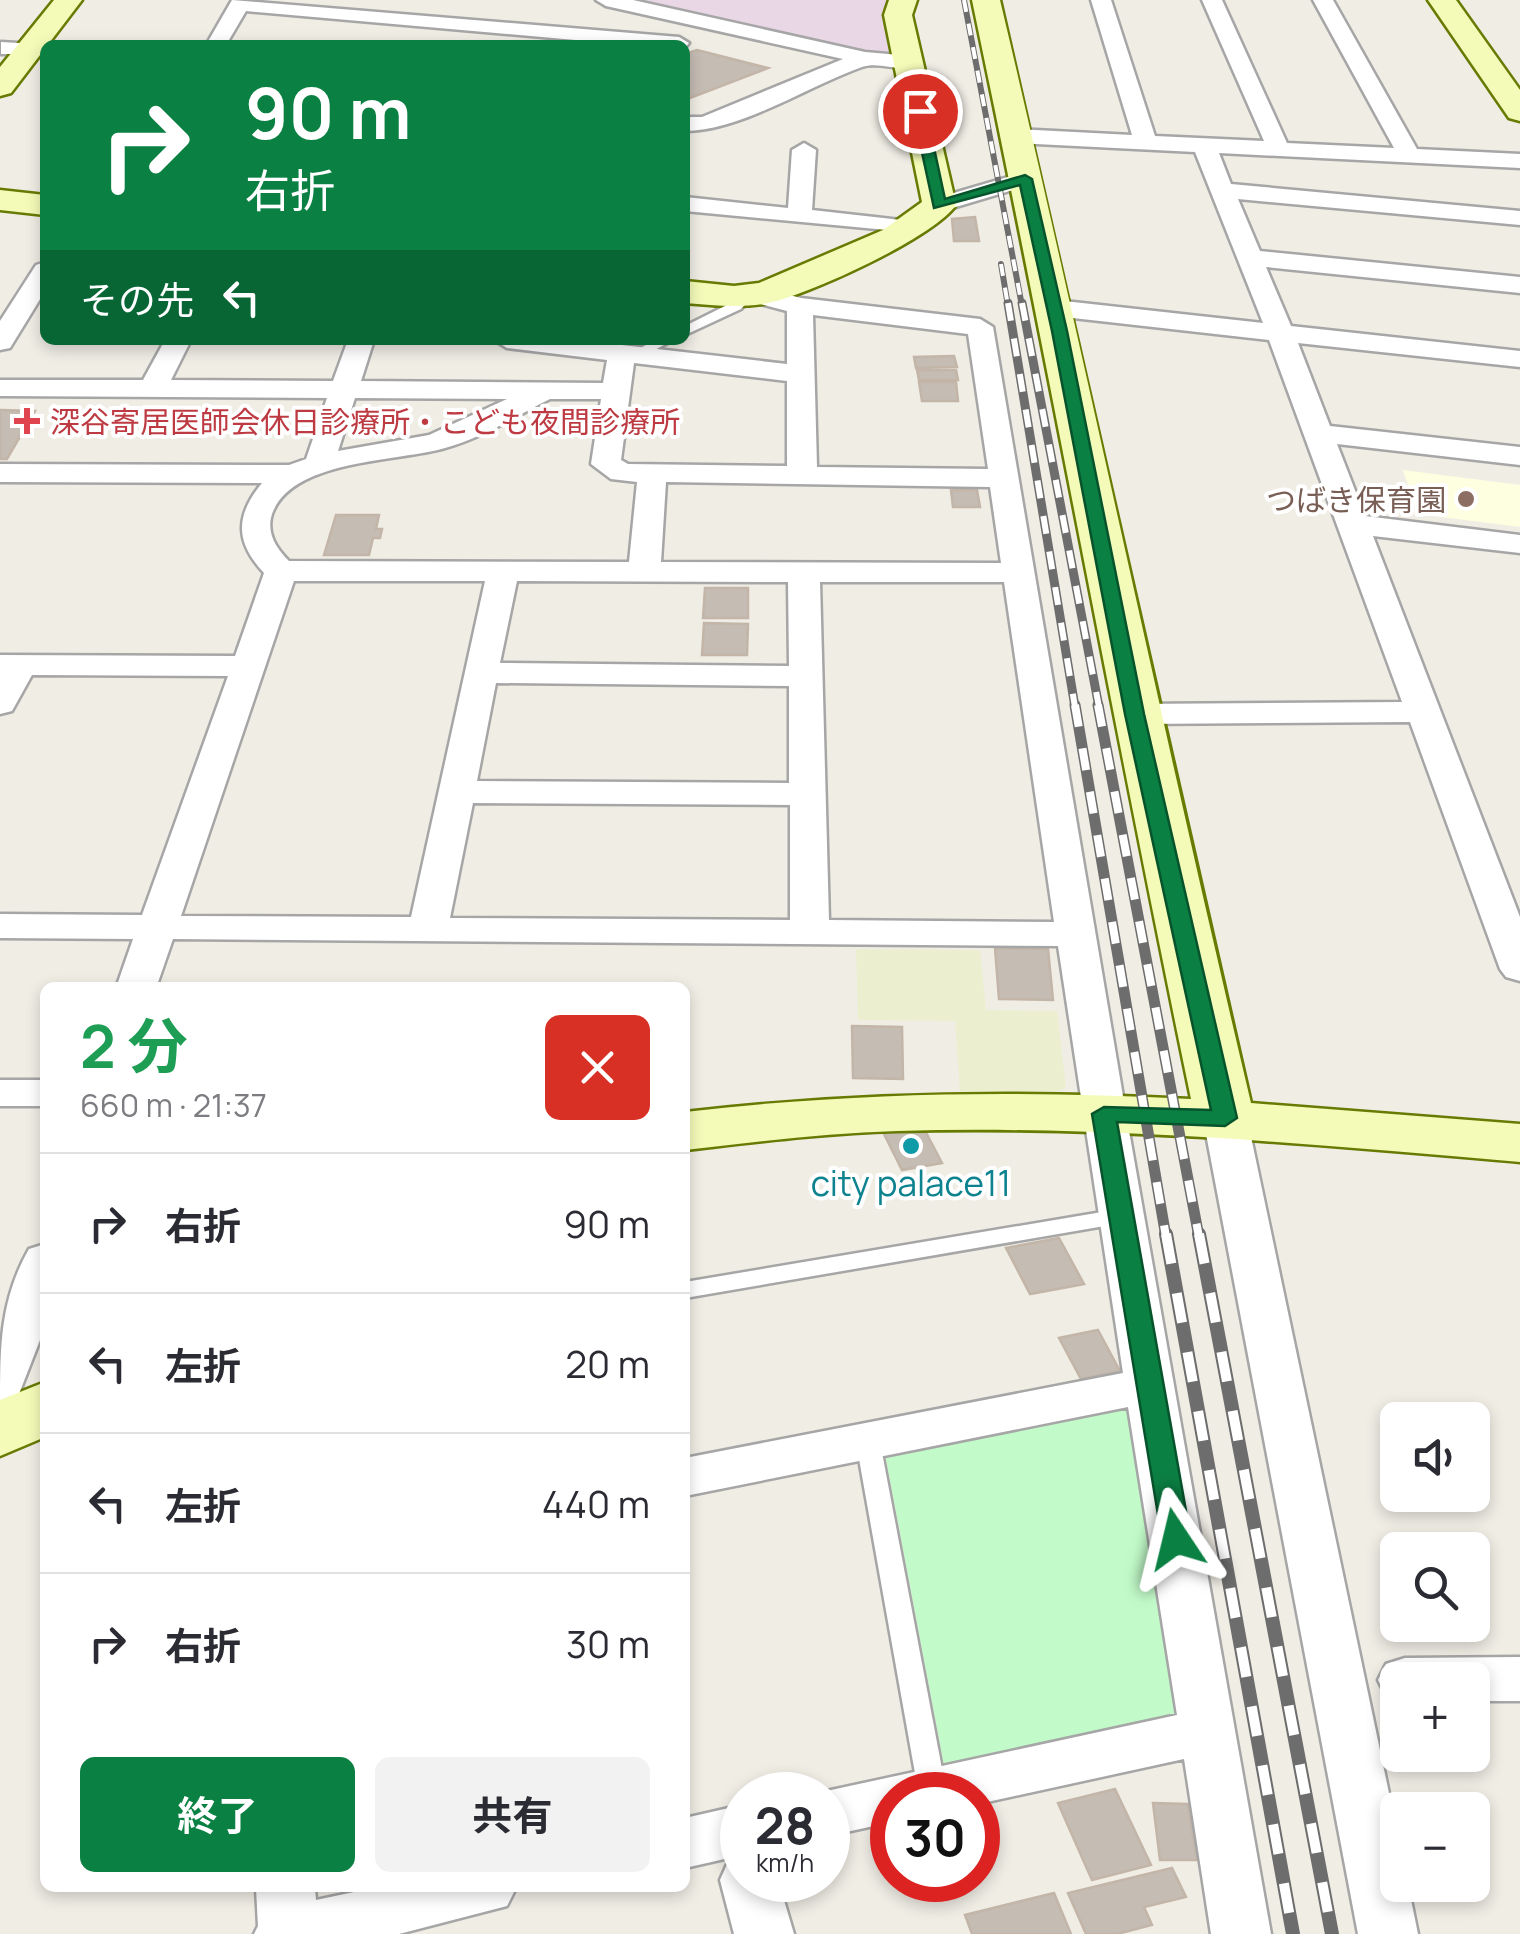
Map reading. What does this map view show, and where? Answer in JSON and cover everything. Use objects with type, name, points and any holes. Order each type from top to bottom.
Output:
[{"type":"street","points":[[0,87],[25,48],[68,0]]},
{"type":"street","points":[[606,0],[865,58],[910,62]]},
{"type":"street","points":[[903,0],[898,16],[939,205]]},
{"type":"street","points":[[986,0],[1057,319],[1134,714],[1225,1118],[1388,1934]]},
{"type":"street","points":[[1102,0],[1145,141]]},
{"type":"street","points":[[1212,0],[1278,148]]},
{"type":"street","points":[[1323,0],[1409,155]]},
{"type":"street","points":[[1442,0],[1520,112]]},
{"type":"street","points":[[219,40],[241,2],[637,40]]},
{"type":"street","points":[[679,40],[681,19]]},
{"type":"street","points":[[690,124],[705,124],[865,58]]},
{"type":"street","points":[[1014,136],[1520,161]]},
{"type":"street","points":[[1203,143],[1284,345],[1520,969]]},
{"type":"street","points":[[800,216],[804,150]]},
{"type":"street","points":[[752,295],[910,228],[939,205],[1025,179]]},
{"type":"street","points":[[1223,190],[1520,218]]},
{"type":"street","points":[[0,200],[40,204]]},
{"type":"street","points":[[690,205],[910,228]]},
{"type":"street","points":[[1250,258],[1520,285]]},
{"type":"street","points":[[0,342],[40,283]]},
{"type":"street","points":[[690,292],[752,295],[800,306],[980,327],[1120,1217],[1241,1934]]},
{"type":"street","points":[[800,306],[802,476]]},
{"type":"street","points":[[1057,319],[1284,345],[1520,383]]},
{"type":"street","points":[[154,388],[176,345]]},
{"type":"street","points":[[359,345],[345,390],[307,469],[263,498],[256,517],[256,539],[265,557],[281,571],[1020,574]]},
{"type":"street","points":[[550,345],[802,374]]},
{"type":"street","points":[[1284,345],[1520,359]]},
{"type":"street","points":[[628,354],[616,391],[606,464],[622,472],[652,476],[1006,478]]},
{"type":"street","points":[[0,388],[616,391]]},
{"type":"street","points":[[0,472],[307,469],[434,443],[544,391]]},
{"type":"street","points":[[1316,433],[1520,456]]},
{"type":"street","points":[[644,572],[652,476]]},
{"type":"street","points":[[1350,524],[1520,544]]},
{"type":"street","points":[[428,928],[503,570]]},
{"type":"street","points":[[138,982],[281,571]]},
{"type":"street","points":[[804,572],[810,932]]},
{"type":"street","points":[[0,704],[10,665],[248,666]]},
{"type":"street","points":[[481,673],[804,676]]},
{"type":"street","points":[[1134,714],[1423,712]]},
{"type":"street","points":[[457,792],[808,794]]},
{"type":"street","points":[[0,926],[1077,934]]},
{"type":"street","points":[[0,1093],[40,1093]]},
{"type":"street","points":[[690,1130],[776,1118],[888,1110],[1225,1118],[1520,1143]]},
{"type":"street","points":[[0,1387],[26,1283]]},
{"type":"street","points":[[690,1477],[1150,1385]]},
{"type":"street","points":[[0,1431],[40,1409]]},
{"type":"street","points":[[1490,1679],[1520,1679]]},
{"type":"street","points":[[1338,1681],[1380,1680]]},
{"type":"street","points":[[1000,1775],[1209,1731]]},
{"type":"street","points":[[286,1922],[462,1892]]},
{"type":"street","points":[[752,1902],[764,1934]]},
{"type":"lane","points":[[690,329],[752,295]]},
{"type":"lane","points":[[628,354],[652,345]]},
{"type":"lane","points":[[690,1289],[1120,1217]]},
{"type":"lane","points":[[868,1442],[908,1772]]},
{"type":"shaded area","points":[[606,0],[903,0],[911,62]]},
{"type":"shaded area","name":"つばき保育園","points":[[1403,470],[1520,485],[1520,527],[1417,514]]},
{"type":"shaded area","points":[[856,949],[980,950],[986,1010],[1057,1011],[1066,1088],[1047,1095],[960,1094],[955,1021],[858,1020]]},
{"type":"green space","points":[[1140,1397],[1195,1720],[964,1772],[945,1772],[884,1449]]},
{"type":"building","points":[[697,50],[768,68],[690,98],[690,52]]},
{"type":"building","points":[[975,217],[979,241],[954,241],[952,219]]},
{"type":"building","points":[[954,356],[957,367],[916,368],[914,357]]},
{"type":"building","points":[[917,370],[956,370],[958,380],[919,380]]},
{"type":"building","points":[[919,382],[956,382],[958,401],[922,401]]},
{"type":"building","points":[[0,410],[35,411],[7,459],[0,459]]},
{"type":"building","points":[[951,490],[977,490],[980,507],[953,507]]},
{"type":"building","points":[[336,515],[379,515],[376,529],[382,529],[380,538],[373,538],[369,555],[324,555]]},
{"type":"building","points":[[705,588],[748,588],[748,618],[703,618]]},
{"type":"building","points":[[704,623],[748,624],[747,655],[702,655]]},
{"type":"building","points":[[995,948],[1048,949],[1053,1000],[999,999]]},
{"type":"building","points":[[852,1026],[902,1027],[903,1079],[853,1078]]},
{"type":"building","name":"city palace11","points":[[920,1121],[942,1163],[902,1170],[881,1128]]},
{"type":"building","points":[[1059,1238],[1084,1284],[1030,1294],[1006,1248]]},
{"type":"building","points":[[1098,1330],[1120,1371],[1081,1379],[1059,1338]]},
{"type":"building","points":[[1115,1789],[1151,1865],[1092,1880],[1058,1803]]},
{"type":"building","points":[[1153,1803],[1188,1804],[1197,1860],[1160,1860]]},
{"type":"building","points":[[1172,1868],[1186,1897],[1144,1907],[1152,1925],[1117,1934],[1086,1934],[1068,1893]]},
{"type":"building","points":[[1054,1893],[1071,1934],[972,1934],[965,1915]]},
{"type":"railway","points":[[964,0],[1022,306]]},
{"type":"railway","points":[[1001,264],[1008,306]]},
{"type":"railway","points":[[1008,303],[1075,707]]},
{"type":"railway","points":[[1022,303],[1099,707]]},
{"type":"railway","points":[[1075,705],[1166,1237]]},
{"type":"railway","points":[[1098,705],[1199,1237]]},
{"type":"railway","points":[[1166,1234],[1293,1934]]},
{"type":"railway","points":[[1199,1234],[1332,1934]]},
{"type":"place","name":"深谷寄居医師会休日診療所・こども夜間診療所","points":[[27,421]]},
{"type":"place","name":"つばき保育園","points":[[1466,499]]},
{"type":"place","name":"city palace11","points":[[911,1146]]},
{"type":"route","points":[[920,111],[939,205],[1025,179],[1060,331],[1134,714],[1225,1118],[1104,1114],[1176,1539]]}]
